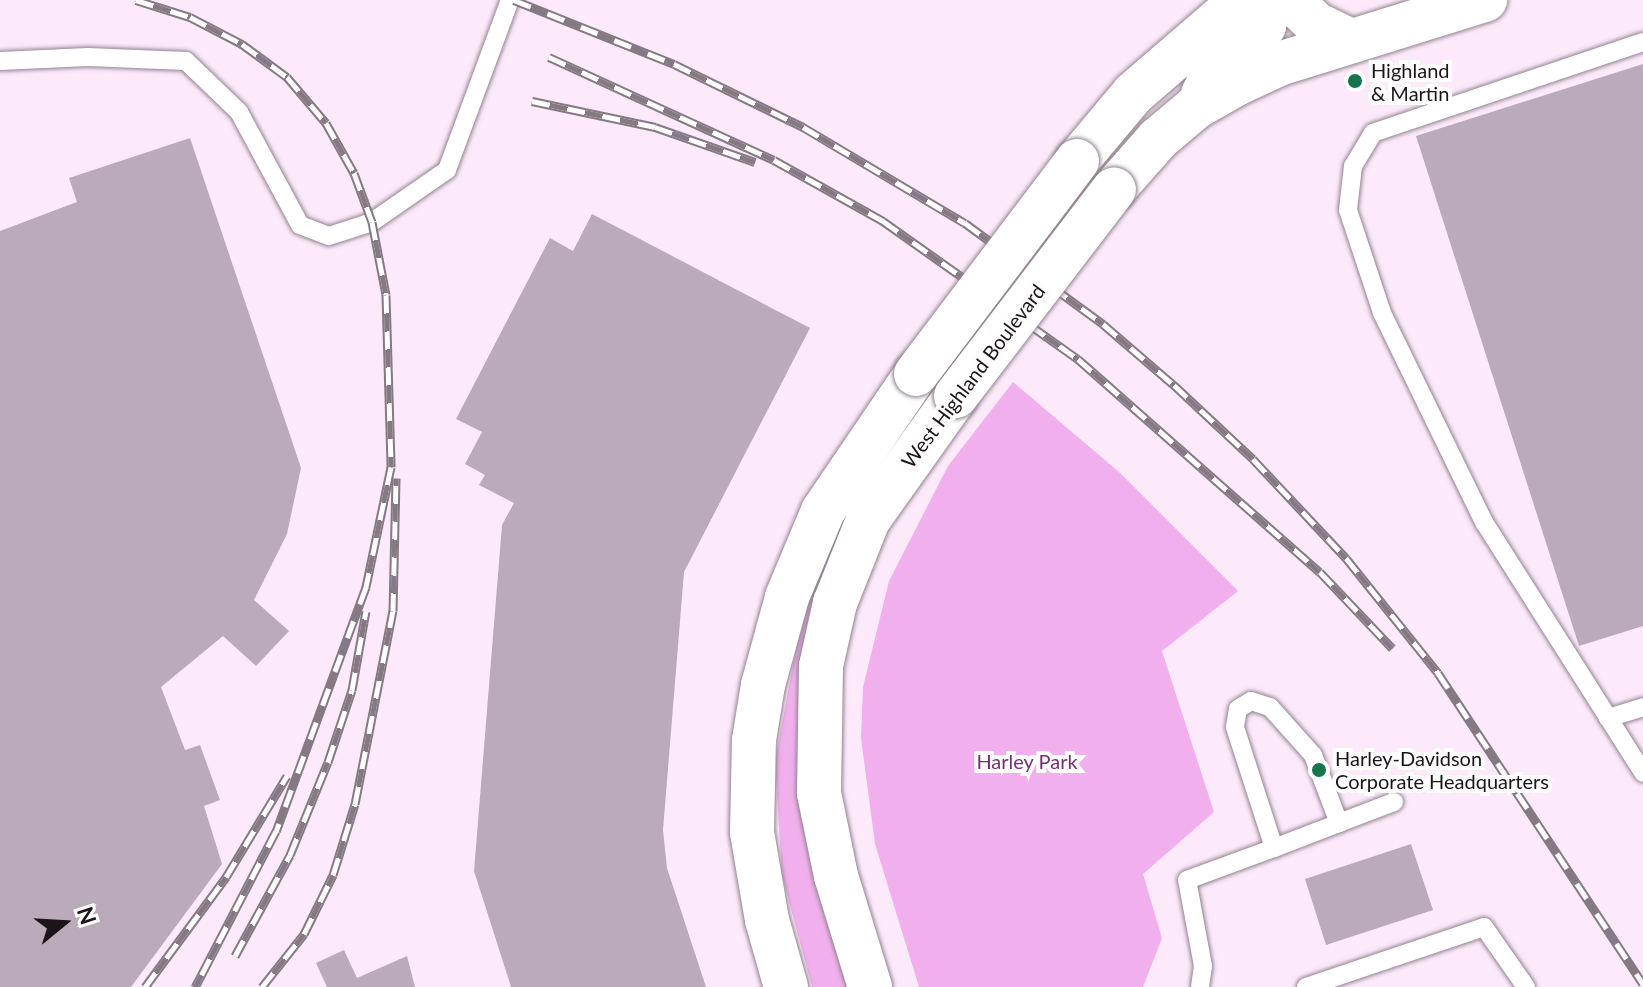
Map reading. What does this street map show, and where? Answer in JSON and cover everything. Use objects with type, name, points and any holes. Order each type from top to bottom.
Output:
[{"type":"street","points":[[786,987],[767,920],[752,832],[754,740],[763,685],[787,597],[823,511],[916,374],[1077,161],[1133,94],[1242,0]]},
{"type":"street","points":[[1196,107],[1215,70],[1264,26],[1269,0]]},
{"type":"street","points":[[1291,0],[1316,24],[1351,41]]},
{"type":"street","name":"West Highland Boulevard","points":[[870,987],[836,876],[819,793],[821,666],[835,603],[868,520],[956,396],[1114,189],[1158,139],[1196,107],[1279,64],[1485,0]]},
{"type":"lane","points":[[0,61],[88,57],[186,61],[239,112],[300,225],[329,236],[372,222],[447,170],[510,0]]},
{"type":"lane","points":[[1643,42],[1390,124],[1373,133],[1360,149],[1348,188],[1348,210],[1382,313],[1477,508],[1643,773]]},
{"type":"lane","points":[[1274,848],[1235,727],[1238,709],[1251,701],[1270,707],[1313,755],[1339,823]]},
{"type":"lane","points":[[1608,718],[1643,707]]},
{"type":"lane","points":[[1200,987],[1203,966],[1187,880],[1394,802]]},
{"type":"lane","points":[[1306,987],[1484,927],[1526,987]]},
{"type":"green space","name":"Harley Park","points":[[1013,382],[1119,472],[1238,591],[1162,651],[1214,812],[1143,874],[1162,938],[1143,987],[919,987],[875,844],[861,738],[863,687],[889,581],[948,466]]},
{"type":"green space","points":[[846,512],[853,516],[815,870],[853,987],[812,987],[782,875],[775,761],[803,612]]},
{"type":"building","points":[[1643,64],[1643,626],[1579,646],[1416,136]]},
{"type":"building","points":[[190,138],[301,468],[287,534],[254,600],[289,631],[256,666],[223,636],[161,687],[185,750],[200,745],[220,800],[204,806],[222,864],[131,987],[0,987],[0,231],[77,202],[69,178]]},
{"type":"building","points":[[592,214],[810,328],[684,572],[663,830],[667,868],[706,987],[511,987],[474,871],[502,525],[514,503],[479,485],[485,475],[465,464],[482,432],[456,419],[550,238],[573,251]]},
{"type":"building","points":[[1411,844],[1433,910],[1326,945],[1305,879]]},
{"type":"building","points":[[344,950],[357,978],[407,956],[415,987],[327,987],[316,963]]},
{"type":"railway","points":[[136,0],[190,17],[242,44],[287,77],[326,123],[354,173],[372,222],[386,295],[391,467],[366,587],[276,831],[195,987]]},
{"type":"railway","points":[[514,0],[674,64],[803,127],[965,223],[1103,324],[1174,385],[1253,459],[1346,558],[1438,673],[1643,984]]},
{"type":"railway","points":[[549,57],[774,160],[883,221],[1078,359],[1320,572],[1392,648]]},
{"type":"railway","points":[[532,101],[655,127],[755,162]]},
{"type":"railway","points":[[262,987],[304,934],[333,875],[355,804],[393,611],[396,478]]},
{"type":"railway","points":[[235,956],[290,855],[328,762],[352,690],[366,611]]},
{"type":"railway","points":[[145,987],[226,877],[287,776]]},
{"type":"place","name":"Highland & Martin","points":[[1355,81]]},
{"type":"place","name":"Harley-Davidson Corporate Headquarters","points":[[1319,770]]}]
